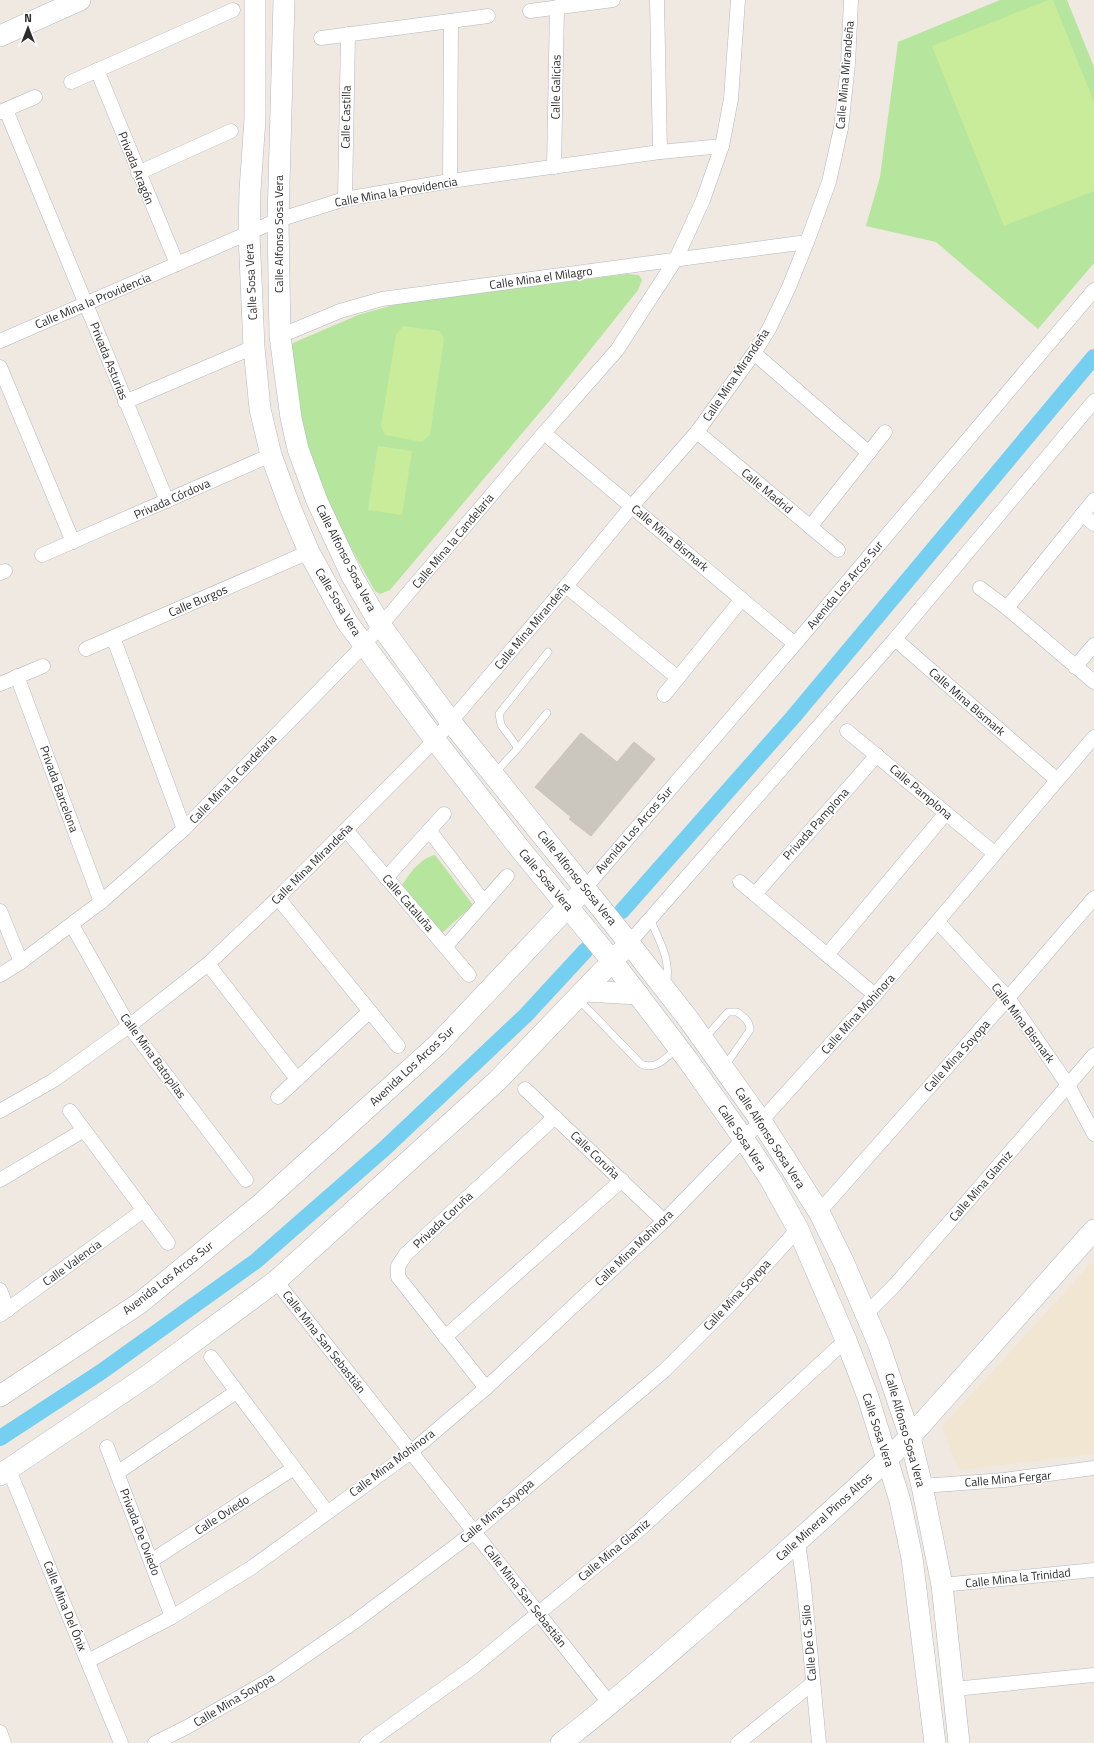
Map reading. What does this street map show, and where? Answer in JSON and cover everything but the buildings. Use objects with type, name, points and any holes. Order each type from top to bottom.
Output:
[{"type":"main road","points":[[0,36],[80,0]]},
{"type":"main road","name":"Calle Sosa Vera","points":[[255,0],[255,119],[250,190],[249,234],[254,347],[260,409],[271,455],[290,507],[309,552],[347,622],[435,740],[521,850],[569,906],[638,994],[743,1138],[773,1185],[798,1229],[846,1340],[868,1397],[900,1501],[912,1558],[935,1743]]},
{"type":"main road","name":"Calle Alfonso Sosa Vera","points":[[284,0],[278,220],[280,336],[289,410],[298,449],[317,501],[352,576],[380,626],[451,722],[629,943],[704,1040],[760,1120],[818,1212],[843,1261],[866,1314],[887,1366],[910,1437],[922,1486],[942,1585],[959,1743]]},
{"type":"main road","name":"Avenida Los Arcos Sur","points":[[0,1396],[140,1303],[262,1203],[437,1044],[585,888]]},
{"type":"main road","points":[[4,1472],[150,1374],[276,1281],[497,1080],[613,962],[629,943]]},
{"type":"main road","points":[[581,994],[638,994]]},
{"type":"main road","name":"Calle Mineral Pinos Altos","points":[[562,1743],[610,1704],[798,1542],[888,1459],[910,1437],[1094,1230]]},
{"type":"street","points":[[530,11],[613,0]]},
{"type":"street","points":[[658,0],[660,152]]},
{"type":"street","name":"Calle Mina la Candelaria","points":[[0,975],[21,962],[101,902],[184,829],[364,645],[544,433],[617,350],[676,260],[703,200],[722,146],[731,99],[738,0]]},
{"type":"street","name":"Calle Mina Mirandeña","points":[[0,1110],[54,1080],[129,1026],[208,964],[278,898],[435,740],[632,506],[698,432],[754,353],[769,328],[807,242],[829,182],[841,128],[848,64],[851,0]]},
{"type":"street","name":"Calle Galicias","points":[[554,167],[557,7]]},
{"type":"street","points":[[72,82],[233,10]]},
{"type":"street","points":[[321,38],[488,16]]},
{"type":"street","points":[[450,181],[451,21]]},
{"type":"street","name":"Calle Castilla","points":[[345,199],[348,34]]},
{"type":"street","name":"Privada Aragón","points":[[97,70],[176,264]]},
{"type":"street","name":"Privada Asturias","points":[[35,97],[3,111],[167,501]]},
{"type":"street","points":[[138,173],[231,131]]},
{"type":"street","name":"Calle Mina la Providencia","points":[[0,341],[176,264],[249,234],[278,220],[345,199],[450,181],[660,152],[722,146]]},
{"type":"street","name":"Calle Mina el Milagro","points":[[280,336],[340,311],[382,299],[807,242]]},
{"type":"street","name":"Avenida Los Arcos Sur","points":[[585,888],[795,644],[1094,290]]},
{"type":"street","points":[[125,402],[254,347]]},
{"type":"street","points":[[754,353],[869,453]]},
{"type":"street","points":[[0,367],[73,542]]},
{"type":"street","points":[[629,943],[895,640],[1094,402]]},
{"type":"street","name":"Calle Madrid","points":[[698,432],[838,550]]},
{"type":"street","points":[[810,527],[885,432]]},
{"type":"street","name":"Calle Mina Bismark","points":[[544,433],[795,644]]},
{"type":"street","name":"Privada Córdova","points":[[42,555],[271,455]]},
{"type":"street","points":[[1006,608],[1094,500]]},
{"type":"street","points":[[1082,514],[1094,524]]},
{"type":"street","name":"Calle Burgos","points":[[86,649],[309,552]]},
{"type":"street","points":[[566,586],[678,678]]},
{"type":"street","points":[[980,588],[1094,682]]},
{"type":"street","points":[[664,695],[742,600]]},
{"type":"street","points":[[113,637],[184,829]]},
{"type":"street","name":"Calle Mina Bismark","points":[[895,640],[1057,780]]},
{"type":"street","points":[[1076,666],[1094,645]]},
{"type":"street","points":[[0,684],[43,666]]},
{"type":"street","name":"Privada Barcelona","points":[[17,676],[101,902]]},
{"type":"street","name":"Calle Pamplona","points":[[847,731],[994,853]]},
{"type":"street","name":"Calle Mina Mohinora","points":[[88,1661],[172,1617],[250,1568],[411,1452],[486,1388],[664,1221],[760,1120],[875,995],[1094,737]]},
{"type":"street","name":"Privada Pamplona","points":[[755,894],[877,755]]},
{"type":"street","points":[[827,955],[946,813]]},
{"type":"street","points":[[386,878],[444,814]]},
{"type":"street","name":"Calle Cataluña","points":[[346,830],[446,946],[469,975]]},
{"type":"street","points":[[429,830],[484,902]]},
{"type":"street","points":[[446,946],[508,876]]},
{"type":"street","points":[[740,882],[875,995]]},
{"type":"street","points":[[278,898],[398,1046]]},
{"type":"street","name":"Calle Mina Soyopa","points":[[818,1212],[1008,998],[1094,898]]},
{"type":"street","points":[[0,911],[21,962]]},
{"type":"street","name":"Calle Mina Bismark","points":[[938,922],[1008,998],[1068,1084],[1094,1134]]},
{"type":"street","name":"Calle Mina Batopilas","points":[[72,925],[129,1026],[246,1180]]},
{"type":"street","points":[[208,964],[297,1079]]},
{"type":"street","points":[[278,1097],[370,1011]]},
{"type":"street","name":"Calle Mina Glamiz","points":[[866,1314],[895,1285],[1094,1055]]},
{"type":"street","name":"Calle Coruña","points":[[525,1089],[664,1221]]},
{"type":"street","points":[[70,1111],[168,1243]]},
{"type":"street","name":"Privada Coruña","points":[[486,1388],[398,1277],[398,1266],[406,1254],[555,1117]]},
{"type":"street","points":[[0,1180],[84,1130]]},
{"type":"street","points":[[445,1337],[622,1180]]},
{"type":"street","name":"Calle Valencia","points":[[4,1312],[144,1210]]},
{"type":"street","name":"Calle Mina Soyopa","points":[[154,1743],[187,1728],[273,1678],[357,1620],[474,1532],[665,1370],[727,1308],[798,1229]]},
{"type":"street","name":"Calle Mina San Sebastián","points":[[276,1281],[610,1704]]},
{"type":"street","points":[[0,1290],[4,1312]]},
{"type":"street","name":"Calle Mina Glamiz","points":[[367,1743],[472,1668],[538,1612],[637,1532],[846,1340]]},
{"type":"street","points":[[211,1358],[327,1512]]},
{"type":"street","points":[[117,1473],[236,1392]]},
{"type":"street","name":"Privada De Oviedo","points":[[107,1447],[172,1617]]},
{"type":"street","name":"Calle Oviedo","points":[[151,1561],[294,1468]]},
{"type":"street","name":"Calle Mina Fergar","points":[[922,1486],[1004,1480],[1078,1472],[1094,1468]]},
{"type":"street","name":"Calle Mina Del Ónix","points":[[4,1472],[88,1661],[121,1743]]},
{"type":"street","name":"Calle De G. Silio","points":[[798,1542],[804,1586],[819,1743]]},
{"type":"street","name":"Calle Mina la Trinidad","points":[[942,1585],[1094,1570]]},
{"type":"street","points":[[954,1689],[1094,1675]]},
{"type":"street","points":[[738,1743],[813,1682]]},
{"type":"street","points":[[0,1732],[4,1743]]},
{"type":"lane","points":[[518,748],[501,725],[499,714],[548,652]]},
{"type":"lane","points":[[493,775],[547,713]]},
{"type":"lane","points":[[650,919],[667,959],[668,972],[665,989]]},
{"type":"lane","points":[[581,994],[641,1064],[650,1067],[656,1065],[678,1048]]},
{"type":"lane","points":[[704,1040],[728,1012],[737,1012],[747,1020],[750,1025],[750,1030],[724,1068]]},
{"type":"shaded area","points":[[1094,1260],[1094,1454],[959,1470],[942,1427]]},
{"type":"green space","points":[[1000,0],[1067,0],[1094,67],[1094,263],[1038,329],[936,242],[866,226],[880,177],[898,42]]},
{"type":"green space","points":[[1048,0],[1053,0],[1094,102],[1094,191],[1004,226],[932,46]]},
{"type":"green space","points":[[627,274],[639,275],[642,280],[638,290],[551,399],[390,590],[380,594],[375,591],[332,510],[313,468],[300,424],[286,346],[358,315],[397,304]]},
{"type":"green space","points":[[403,326],[440,331],[444,338],[430,435],[422,442],[385,435],[381,426],[396,335]]},
{"type":"green space","points":[[378,446],[412,451],[402,515],[368,510]]},
{"type":"green space","points":[[435,855],[473,905],[442,933],[400,889],[410,873],[419,864]]},
{"type":"waterway","points":[[622,911],[794,716],[1094,357]]},
{"type":"waterway","points":[[0,1438],[101,1372],[256,1261],[384,1149],[526,1015],[586,950]]}]
